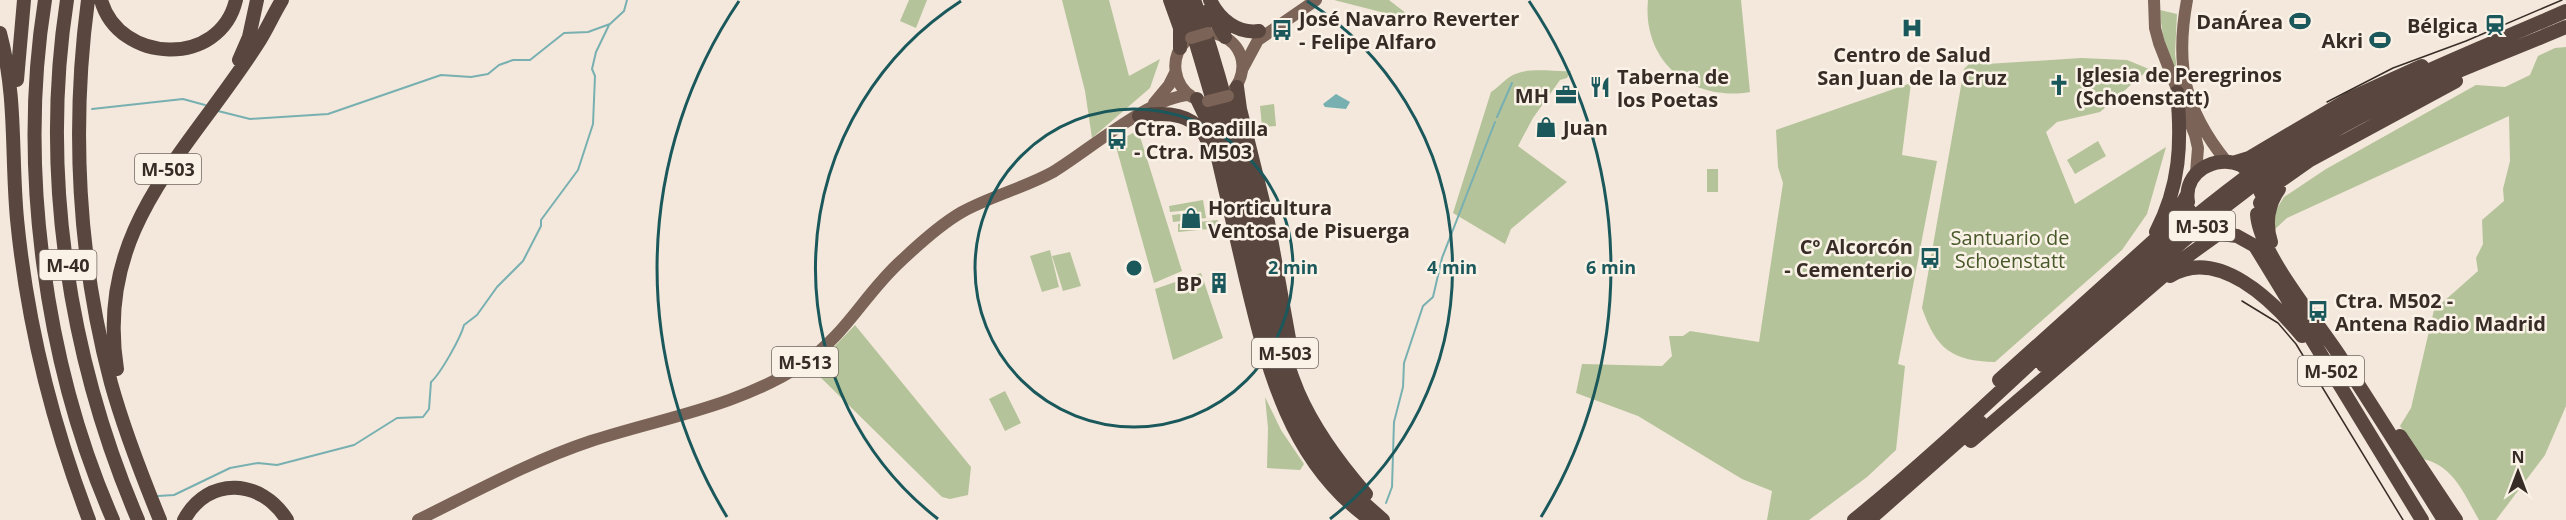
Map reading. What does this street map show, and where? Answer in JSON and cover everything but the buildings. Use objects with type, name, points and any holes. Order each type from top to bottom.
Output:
[{"type":"highway","points":[[14,127],[24,0]]},
{"type":"highway","name":"M-40","points":[[45,0],[40,28],[34,131],[39,220],[52,314],[72,401],[98,485],[113,520]]},
{"type":"highway","name":"M-40","points":[[67,0],[63,28],[58,127],[61,213],[73,303],[93,392],[118,474],[138,520]]},
{"type":"highway","points":[[88,0],[78,127],[83,212],[93,302],[111,384],[160,520]]},
{"type":"highway","points":[[101,0],[105,15],[124,36],[149,49],[179,51],[204,42],[222,28],[236,0]]},
{"type":"highway","name":"M-503","points":[[227,86],[249,37],[257,0]]},
{"type":"highway","name":"M-503","points":[[136,456],[120,394],[112,343],[114,300],[122,259],[133,228],[147,203],[260,40],[282,0]]},
{"type":"highway","points":[[1170,0],[1180,28],[1180,48]]},
{"type":"highway","name":"M-503","points":[[1183,0],[1204,66],[1237,192],[1268,330],[1282,377],[1305,427],[1331,469],[1383,520]]},
{"type":"highway","name":"M-503","points":[[1194,0],[1227,104],[1278,329],[1291,373],[1321,434],[1365,493],[1395,520]]},
{"type":"highway","points":[[1207,0],[1233,27],[1259,31]]},
{"type":"highway","points":[[1207,0],[1215,23],[1228,38]]},
{"type":"highway","name":"M-503","points":[[2234,163],[2249,158],[2349,99],[2395,76],[2565,11]]},
{"type":"highway","name":"M-503","points":[[1854,520],[2176,233],[2264,164],[2299,139],[2368,101],[2565,11]]},
{"type":"highway","name":"M-503","points":[[2259,203],[2273,186],[2302,166],[2446,85],[2563,28]]},
{"type":"highway","name":"M-503","points":[[1869,520],[2183,242],[2284,163],[2342,126],[2390,101],[2563,28]]},
{"type":"highway","points":[[0,33],[10,69],[17,218],[30,316],[43,377],[67,463],[89,520]]},
{"type":"highway","points":[[1233,91],[1240,110],[1268,222],[1297,371],[1321,434]]},
{"type":"highway","name":"M-503","points":[[2132,258],[2156,233],[2174,190],[2181,131],[2177,92]]},
{"type":"highway","points":[[1198,99],[1211,128],[1259,339],[1281,403],[1298,438],[1334,489],[1371,520]]},
{"type":"highway","points":[[1142,113],[1183,116],[1196,123],[1205,134],[1237,242]]},
{"type":"highway","points":[[2196,173],[2205,165],[2234,163]]},
{"type":"highway","name":"M-502","points":[[2234,163],[2254,176],[2264,239],[2288,280],[2341,357],[2444,520]]},
{"type":"highway","name":"M-503","points":[[2288,280],[2267,226],[2275,195],[2302,166]]},
{"type":"highway","name":"M-502","points":[[2196,173],[2189,183],[2187,195],[2189,210],[2194,220],[2220,233],[2247,239],[2262,255],[2422,520]]},
{"type":"highway","name":"M-503","points":[[1911,471],[2005,375],[2172,222],[2187,195]]},
{"type":"highway","points":[[2220,233],[2250,223],[2259,203]]},
{"type":"highway","name":"M-503","points":[[1895,498],[2013,408],[2199,246],[2220,233]]},
{"type":"highway","name":"M-502","points":[[2152,286],[2174,273],[2192,268],[2213,270],[2231,276],[2268,299],[2307,343],[2364,427]]},
{"type":"highway","name":"M-502","points":[[2341,357],[2416,456],[2456,520]]},
{"type":"highway","points":[[184,520],[200,500],[214,491],[238,487],[260,492],[279,508],[287,520]]},
{"type":"main road","points":[[1306,0],[1259,31],[1228,38],[1208,33],[1191,38],[1180,48],[1175,73],[1180,86],[1198,99],[1233,91],[1251,50],[1261,37],[1298,15],[1316,0]]},
{"type":"main road","points":[[2154,0],[2155,28],[2177,92],[2195,135],[2198,148],[2196,173]]},
{"type":"main road","points":[[2187,0],[2181,42],[2186,90],[2207,137],[2234,163]]},
{"type":"main road","points":[[1228,38],[1241,54],[1244,68]]},
{"type":"main road","name":"M-513","points":[[1142,113],[1165,91],[1175,73]]},
{"type":"main road","name":"M-513","points":[[418,520],[574,447],[727,401],[773,383],[820,351],[858,314],[901,260],[952,219],[970,208],[1050,173],[1166,100],[1198,99]]},
{"type":"green space","points":[[909,0],[927,0],[916,28],[900,21]]},
{"type":"green space","points":[[1062,0],[1109,0],[1129,76],[1160,59],[1150,88],[1092,138],[1085,91]]},
{"type":"green space","points":[[1334,0],[1389,0],[1416,21]]},
{"type":"green space","points":[[1648,0],[1741,0],[1750,92],[1728,93],[1708,90],[1690,83],[1675,73],[1662,59],[1653,42],[1648,22]]},
{"type":"green space","points":[[2160,10],[2177,14],[2175,54],[2177,70],[2174,71],[2164,41]]},
{"type":"green space","points":[[2566,47],[2566,406],[2545,455],[2496,520],[2479,520],[2457,482],[2443,468],[2423,459],[2400,426],[2411,408],[2434,310],[2478,271],[2476,258],[2483,244],[2482,220],[2504,201],[2503,189],[2510,161],[2509,116],[2287,218],[2274,230],[2276,210],[2284,197],[2326,169],[2476,85],[2505,87],[2530,75],[2538,56],[2555,48]]},
{"type":"green space","name":"Santuario de Schoenstatt","points":[[2081,58],[2127,60],[2149,69],[2100,112],[2057,122],[2046,132],[2075,204],[2166,147],[2147,214],[2122,250],[1995,362],[1967,359],[1948,350],[1940,343],[1933,334],[1922,308],[1964,69],[1972,61],[1986,59],[1987,64]]},
{"type":"green space","points":[[1533,70],[1571,71],[1567,78],[1560,80],[1533,118],[1518,146],[1567,182],[1511,229],[1505,244],[1453,213],[1491,92],[1510,76],[1519,73]]},
{"type":"green space","points":[[1911,83],[1902,155],[1937,161],[1898,364],[1905,366],[1896,450],[1867,477],[1809,520],[1767,520],[1772,491],[1742,479],[1638,416],[1576,393],[1582,364],[1662,366],[1672,356],[1669,336],[1683,336],[1690,331],[1759,342],[1783,183],[1778,167],[1776,130]]},
{"type":"green space","points":[[1274,104],[1276,126],[1262,127],[1260,106]]},
{"type":"green space","points":[[1138,130],[1182,271],[1154,283],[1115,143]]},
{"type":"green space","points":[[2098,141],[2106,156],[2075,174],[2067,160]]},
{"type":"green space","points":[[1707,169],[1718,169],[1718,192],[1707,192]]},
{"type":"green space","points":[[1203,200],[1206,218],[1173,222],[1172,215],[1189,213],[1189,210],[1170,212],[1169,206]]},
{"type":"green space","points":[[1218,220],[1219,228],[1178,232],[1178,224]]},
{"type":"green space","points":[[1050,250],[1059,287],[1042,292],[1030,256]]},
{"type":"green space","points":[[1070,252],[1081,286],[1063,291],[1052,256]]},
{"type":"green space","points":[[1201,273],[1223,338],[1173,360],[1155,289]]},
{"type":"green space","points":[[855,325],[971,467],[968,495],[950,499],[942,497],[809,366],[832,349]]},
{"type":"green space","points":[[1005,391],[1021,423],[1005,431],[989,399]]},
{"type":"green space","points":[[1265,397],[1281,430],[1304,464],[1300,470],[1267,468],[1268,428]]},
{"type":"water","points":[[1336,94],[1350,102],[1346,109],[1325,107],[1323,104]]},
{"type":"waterway","points":[[218,111],[250,119],[328,114],[441,75],[471,77],[488,74],[499,65],[513,60],[530,60],[564,33],[588,32],[610,24],[624,11],[627,0]]},
{"type":"waterway","points":[[158,496],[174,495],[230,468],[258,463],[277,465],[354,445],[397,418],[423,417],[429,409],[431,382],[450,355],[464,325],[477,315],[497,287],[523,261],[541,226],[541,220],[578,170],[593,124],[595,76],[592,69],[596,52],[609,25]]},
{"type":"waterway","points":[[1497,117],[1512,83]]},
{"type":"waterway","points":[[92,109],[183,99],[205,105]]},
{"type":"waterway","points":[[1386,503],[1392,487],[1394,422],[1403,387],[1404,363],[1423,306],[1433,297],[1442,258],[1495,122]]},
{"type":"tram line","points":[[2327,102],[2393,68],[2466,41],[2562,0]]},
{"type":"tram line","points":[[2242,301],[2278,323],[2296,344],[2403,520]]},
{"type":"place","name":"DanÁrea","points":[[2300,21]]},
{"type":"place","name":"Bélgica","points":[[2495,25]]},
{"type":"place","name":"Centro de Salud San Juan de la Cruz","points":[[1912,28]]},
{"type":"place","name":"José Navarro Reverter - Felipe Alfaro","points":[[1282,30]]},
{"type":"place","name":"Akri","points":[[2380,40]]},
{"type":"place","name":"Iglesia de Peregrinos (Schoenstatt)","points":[[2059,85]]},
{"type":"place","name":"Taberna de los Poetas","points":[[1600,87]]},
{"type":"place","name":"MH","points":[[1566,95]]},
{"type":"place","name":"Juan","points":[[1546,127]]},
{"type":"place","name":"Ctra. Boadilla - Ctra. M503","points":[[1117,139]]},
{"type":"place","name":"Horticultura Ventosa de Pisuerga","points":[[1191,218]]},
{"type":"place","name":"Cº Alcorcón - Cementerio","points":[[1930,258]]},
{"type":"place","name":"BP","points":[[1219,283]]},
{"type":"place","name":"Ctra. M502 - Antena Radio Madrid","points":[[2318,311]]}]
